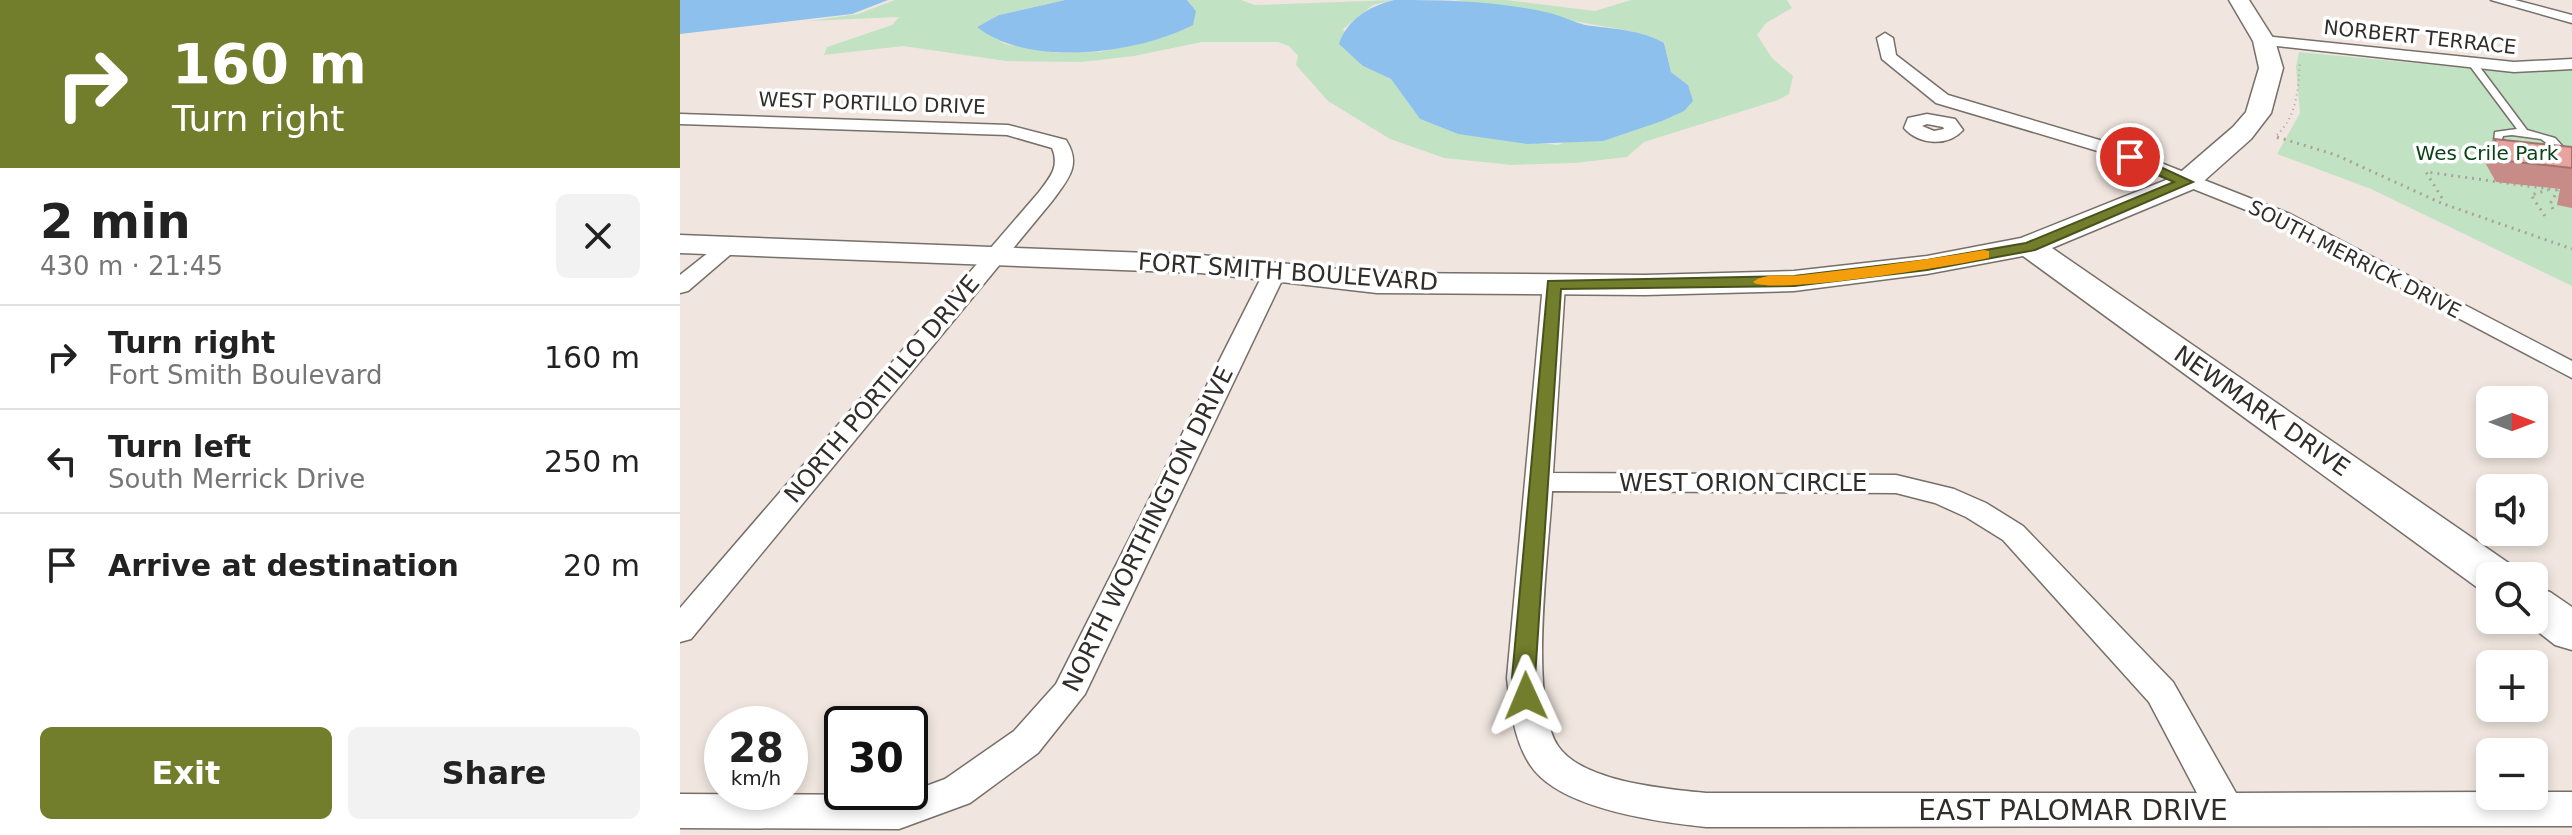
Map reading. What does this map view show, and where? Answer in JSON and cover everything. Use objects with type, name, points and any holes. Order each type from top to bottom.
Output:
[{"type":"street","name":"FORT SMITH BOULEVARD","points":[[680,244],[1201,264],[1377,283],[1794,281],[1927,265],[2029,246],[2186,182],[2221,153],[2258,113],[2271,68],[2264,41],[2239,0]]},
{"type":"street","points":[[2498,0],[2572,19]]},
{"type":"street","name":"SOUTH MERRICK DRIVE","points":[[1885,38],[1888,56],[1942,99],[2107,148],[2283,218],[2572,371]]},
{"type":"street","name":"NORBERT TERRACE","points":[[2264,41],[2473,64],[2544,67],[2572,64]]},
{"type":"street","points":[[1943,121],[1965,108]]},
{"type":"street","name":"WEST PORTILLO DRIVE","points":[[680,119],[957,126],[1008,130],[1060,144]]},
{"type":"street","name":"NORTH PORTILLO DRIVE","points":[[680,630],[1064,172],[1067,157],[1060,144]]},
{"type":"street","points":[[680,286],[730,245]]},
{"type":"street","name":"NEWMARK DRIVE","points":[[2029,246],[2476,563]]},
{"type":"street","name":"NORTH WORTHINGTON DRIVE","points":[[680,811],[899,812],[957,791],[1026,742],[1068,694],[1274,274]]},
{"type":"street","points":[[1540,482],[1554,284]]},
{"type":"street","name":"WEST ORION CIRCLE","points":[[1540,482],[1896,484],[1944,496],[1976,510],[2013,533],[2161,692],[2226,810]]},
{"type":"street","name":"EAST PALOMAR DRIVE","points":[[1540,482],[1524,678],[1528,713],[1544,757],[1578,783],[1646,804],[1706,810],[2572,809]]},
{"type":"street","points":[[2548,614],[2572,632]]},
{"type":"lane","points":[[2473,64],[2524,132],[2552,140],[2562,151],[2545,156],[2522,152],[2503,145],[2496,137],[2504,132],[2524,132]]},
{"type":"path","points":[[2303,59],[2299,64],[2295,109],[2288,126],[2276,136],[2279,140],[2336,155],[2441,203],[2572,249]]},
{"type":"path","points":[[2442,198],[2426,172],[2572,192]]},
{"type":"path","points":[[2545,216],[2531,195],[2551,189]]},
{"type":"path","points":[[2553,209],[2550,204],[2558,190]]},
{"type":"green space","points":[[895,0],[1065,0],[999,15],[977,27],[1005,44],[1057,53],[1099,52],[1137,44],[1196,11],[1187,0],[1241,0],[1255,5],[1394,0],[1373,5],[1343,29],[1363,66],[1391,79],[1420,119],[1458,134],[1558,145],[1688,85],[1671,72],[1664,43],[1630,31],[1455,0],[1506,0],[1595,11],[1631,0],[1787,0],[1792,8],[1766,23],[1757,35],[1772,58],[1793,76],[1789,94],[1778,100],[1644,142],[1627,157],[1512,165],[1444,158],[1390,139],[1328,101],[1296,65],[1298,56],[1289,46],[1278,42],[1202,42],[1134,56],[1082,62],[1006,61],[903,46],[824,55],[827,47],[892,25],[899,17],[808,21],[858,14]]},
{"type":"green space","name":"Wes Crile Park","points":[[2299,52],[2498,71],[2572,70],[2572,286],[2371,189],[2277,154],[2300,113],[2296,67]]},
{"type":"water","points":[[680,0],[888,0],[852,14],[680,34]]},
{"type":"water","points":[[1065,0],[1187,0],[1196,11],[1193,25],[1170,35],[1113,49],[1083,52],[1024,48],[999,40],[977,27],[999,15]]},
{"type":"water","points":[[1394,0],[1511,6],[1550,13],[1585,25],[1645,35],[1664,43],[1671,72],[1688,85],[1693,101],[1684,111],[1662,121],[1603,141],[1527,144],[1458,134],[1420,119],[1391,79],[1363,66],[1339,44],[1348,27],[1360,15]]},
{"type":"building","points":[[2494,139],[2572,147],[2572,168],[2507,161]]},
{"type":"slow traffic","points":[[1761,282],[1927,265],[1984,255]]},
{"type":"route","points":[[1526,696],[1524,678],[1554,284],[1794,281],[1927,265],[2029,246],[2186,182],[2130,157]]}]
